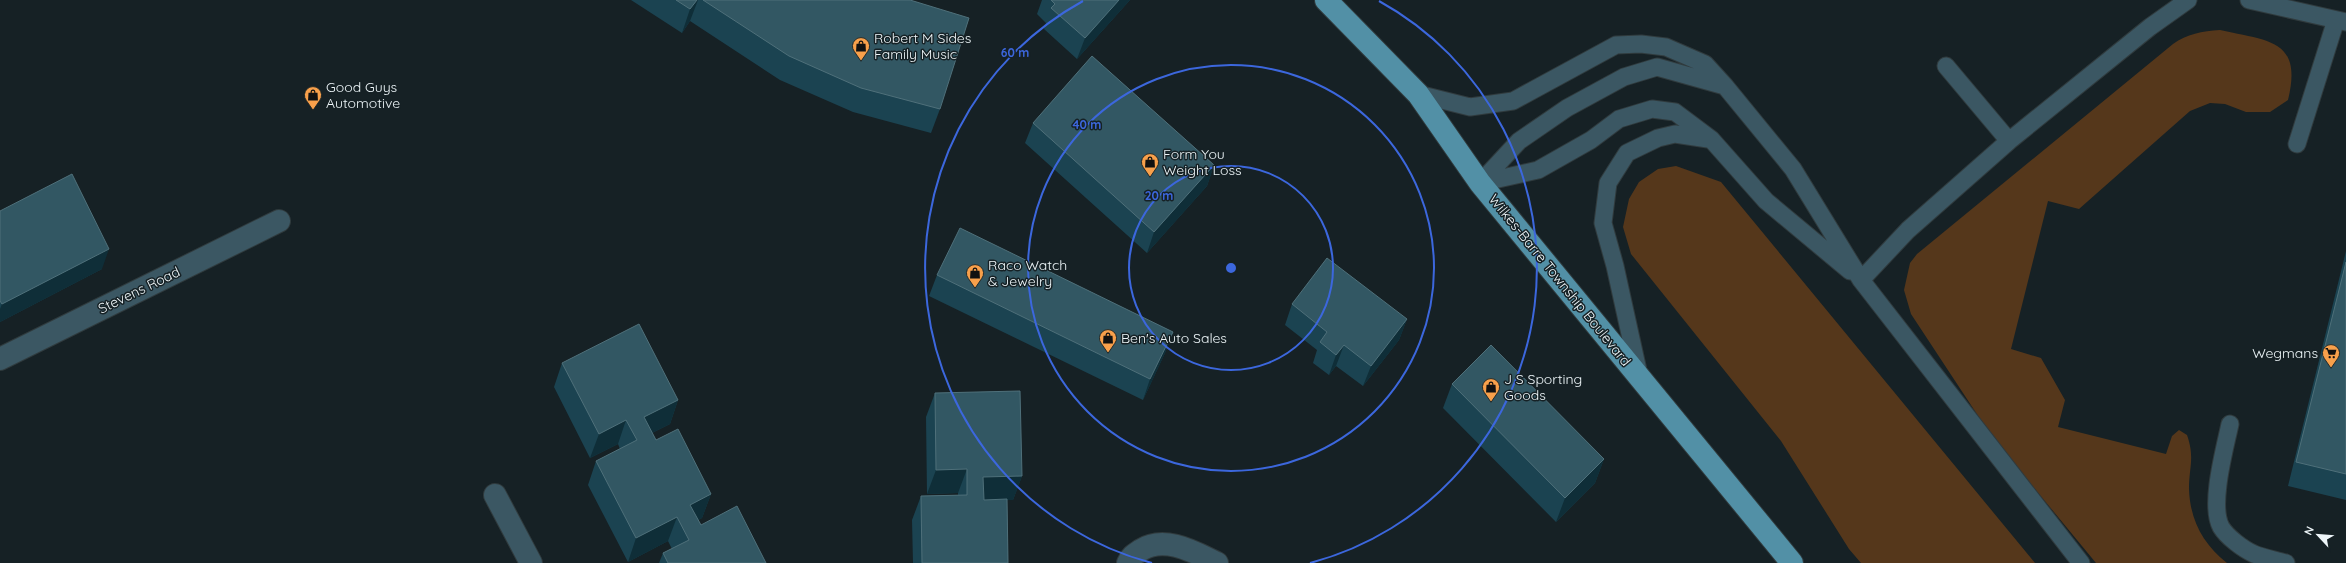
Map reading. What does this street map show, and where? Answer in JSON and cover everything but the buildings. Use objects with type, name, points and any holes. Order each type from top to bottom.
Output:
[{"type":"main road","name":"Wilkes-Barre Township Boulevard","points":[[1326,0],[1418,94],[1480,183],[1792,563]]},
{"type":"street","name":"Stevens Road","points":[[0,359],[279,221]]},
{"type":"street","points":[[495,495],[531,563]]},
{"type":"street","points":[[1128,563],[1130,557],[1148,546],[1168,544],[1190,550],[1217,563]]},
{"type":"lane","points":[[1861,280],[1908,230],[2009,141],[2150,27],[2188,0]]},
{"type":"lane","points":[[2249,0],[2341,21],[2297,144]]},
{"type":"lane","points":[[1418,94],[1470,107],[1513,101],[1616,45],[1634,44],[1666,46],[1705,64],[1794,168],[1861,280],[2081,563]]},
{"type":"lane","points":[[1946,66],[2009,141]]},
{"type":"lane","points":[[1480,183],[1519,141],[1567,108],[1624,77],[1657,67],[1725,86]]},
{"type":"lane","points":[[1480,183],[1538,170],[1591,140],[1619,119],[1652,109],[1674,112],[1711,139],[1766,201],[1861,280]]},
{"type":"lane","points":[[1640,377],[1615,266],[1603,223],[1608,183],[1628,153],[1658,138],[1674,134],[1711,139]]},
{"type":"lane","points":[[2230,424],[2220,466],[2216,502],[2221,526],[2237,543],[2253,553],[2286,563]]},
{"type":"shaded area","points":[[2220,30],[2267,41],[2278,46],[2286,54],[2290,65],[2291,80],[2288,100],[2270,112],[2246,112],[2225,104],[2210,103],[2190,111],[2079,209],[2048,201],[2011,349],[2041,358],[2065,400],[2058,427],[2166,454],[2172,436],[2179,430],[2187,435],[2191,450],[2189,489],[2190,500],[2195,521],[2211,548],[2227,563],[2096,563],[1992,437],[1911,314],[1904,290],[1910,263],[1917,254],[2173,44],[2195,34]]},
{"type":"shaded area","points":[[1676,166],[1721,182],[2035,563],[1861,563],[1849,549],[1781,441],[1631,254],[1623,227],[1629,199],[1639,182],[1658,169]]},
{"type":"place","name":"Robert M Sides Family Music","points":[[861,61]]},
{"type":"place","name":"Good Guys Automotive","points":[[313,110]]},
{"type":"place","name":"Form You Weight Loss","points":[[1150,177]]},
{"type":"place","name":"Raco Watch & Jewelry","points":[[975,288]]},
{"type":"place","name":"Ben's Auto Sales","points":[[1108,353]]},
{"type":"place","name":"Wegmans","points":[[2331,368]]},
{"type":"place","name":"J S Sporting Goods","points":[[1491,402]]}]
